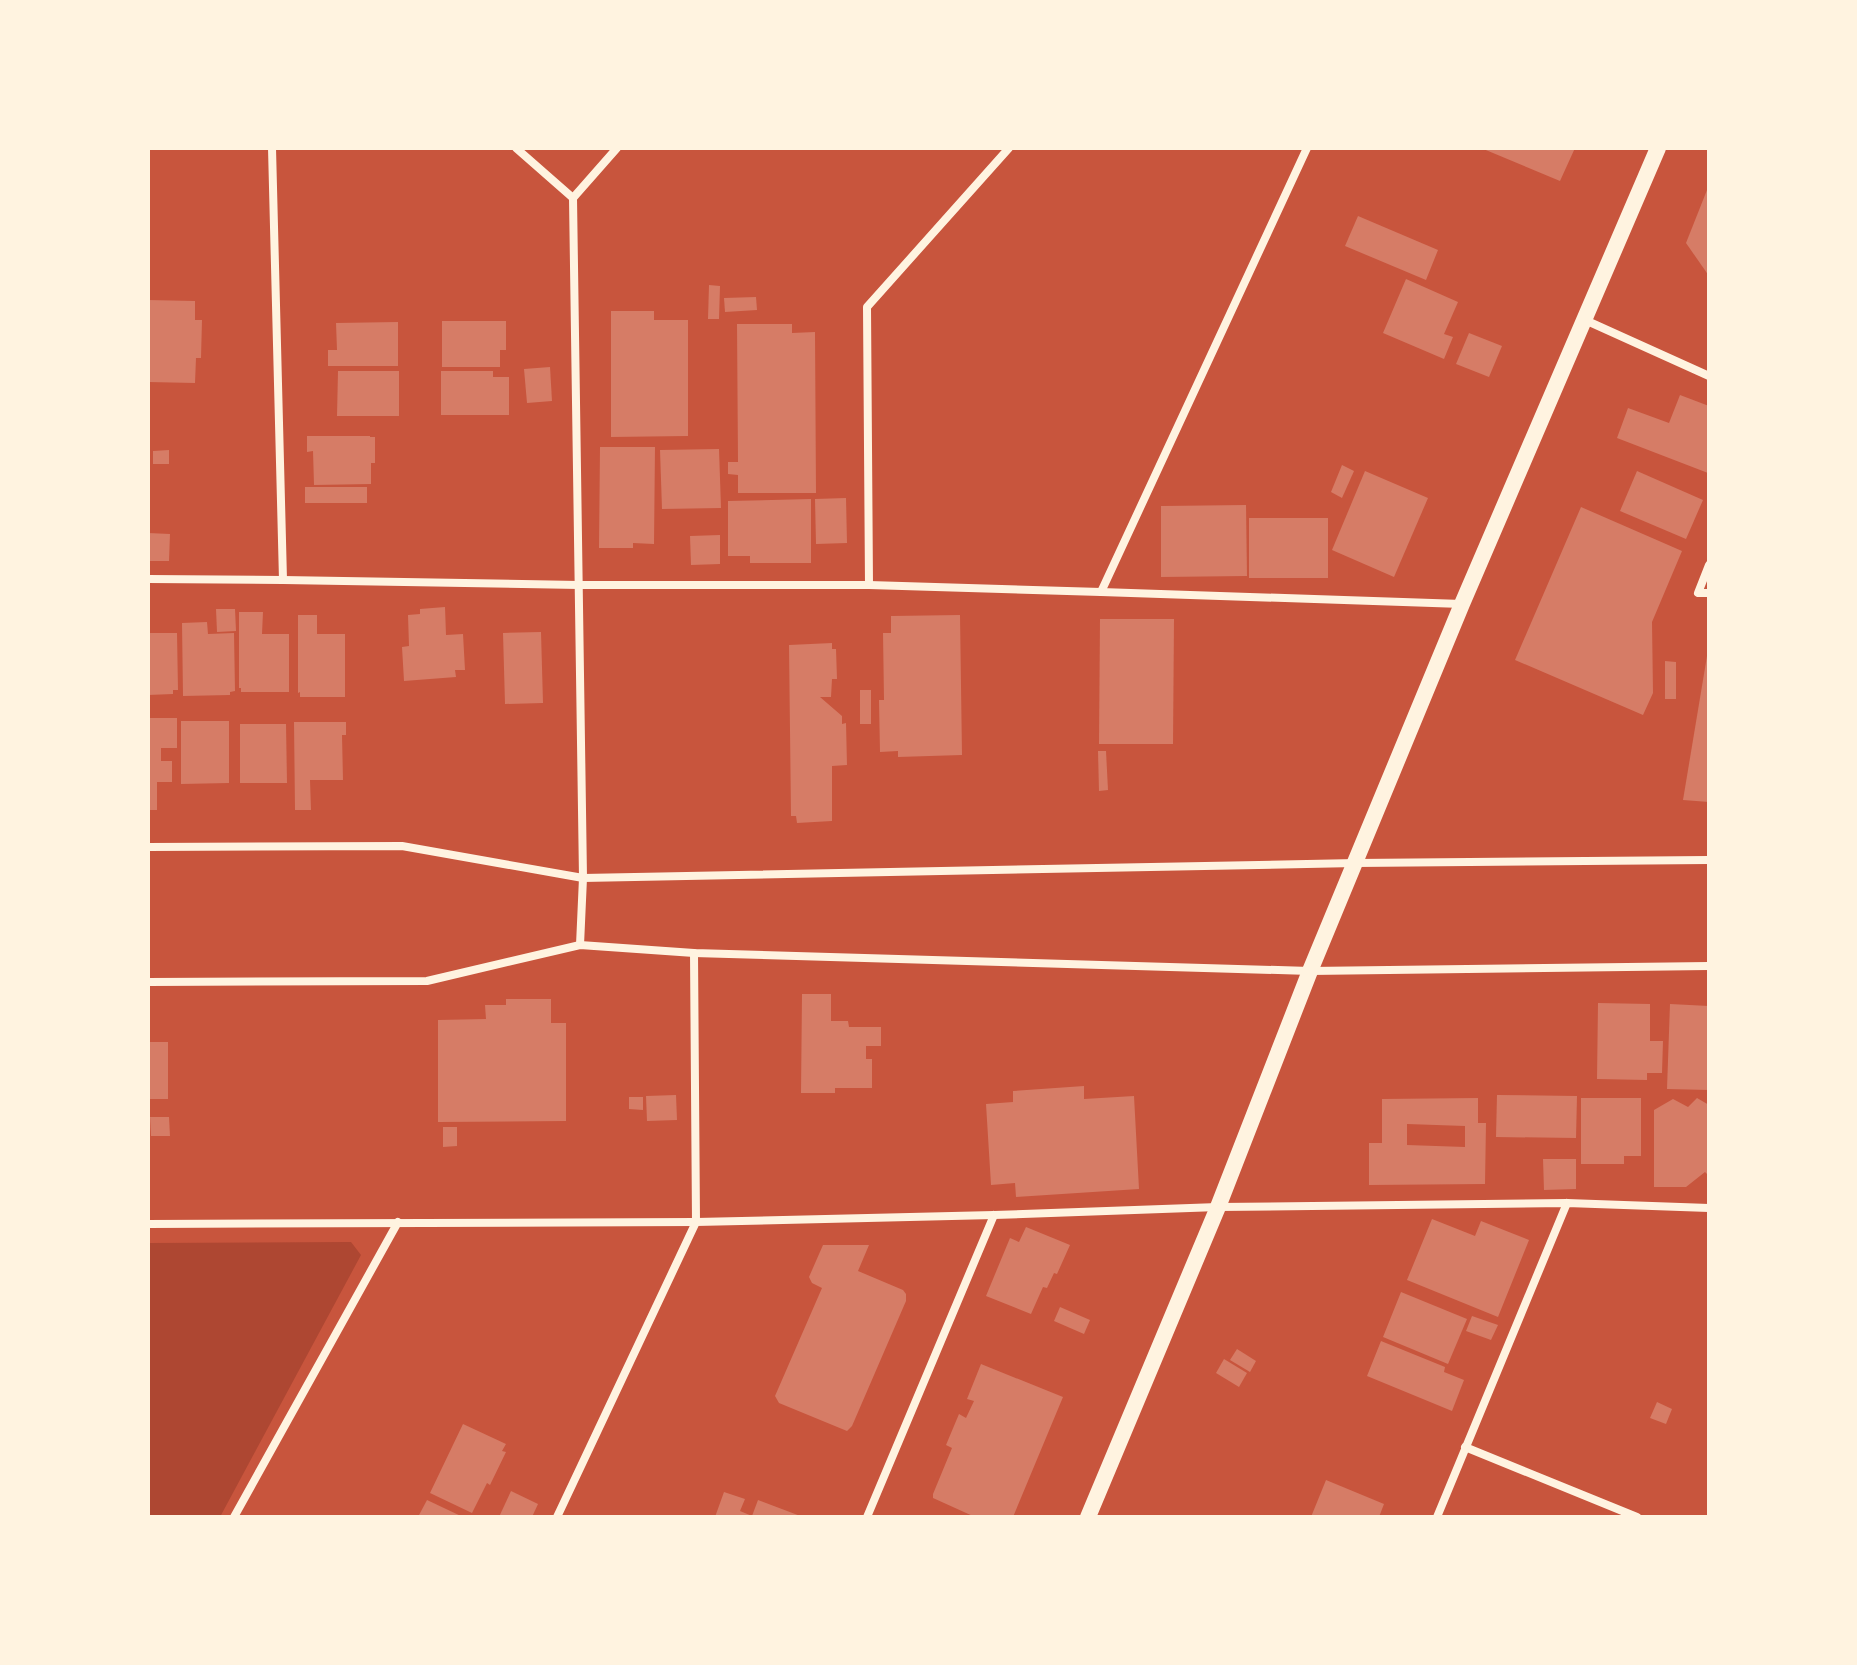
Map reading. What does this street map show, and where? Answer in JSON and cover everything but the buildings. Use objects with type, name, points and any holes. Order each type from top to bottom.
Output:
[{"type":"main road","points":[[1088,1517],[1218,1207],[1310,971],[1462,604],[1658,148]]},
{"type":"street","points":[[272,148],[283,580]]},
{"type":"street","points":[[516,148],[573,198]]},
{"type":"street","points":[[580,945],[583,878],[573,198],[617,148]]},
{"type":"street","points":[[869,585],[867,307],[1009,148]]},
{"type":"street","points":[[1101,592],[1307,148]]},
{"type":"street","points":[[1585,320],[1709,376]]},
{"type":"street","points":[[1709,565],[1698,593],[1709,593]]},
{"type":"street","points":[[148,579],[579,585],[869,585],[1462,604]]},
{"type":"street","points":[[148,847],[402,846],[583,878],[1356,863],[1709,860]]},
{"type":"street","points":[[148,982],[427,981],[580,945],[694,953],[1310,971],[1709,966]]},
{"type":"street","points":[[557,1517],[696,1222],[694,953]]},
{"type":"street","points":[[1437,1517],[1567,1203]]},
{"type":"street","points":[[148,1224],[696,1222],[1218,1207],[1567,1203],[1709,1208]]},
{"type":"street","points":[[867,1517],[994,1215]]},
{"type":"street","points":[[234,1517],[398,1222]]},
{"type":"street","points":[[1465,1447],[1637,1517]]},
{"type":"shaded area","points":[[351,1242],[361,1255],[220,1517],[148,1517],[148,1243]]}]
